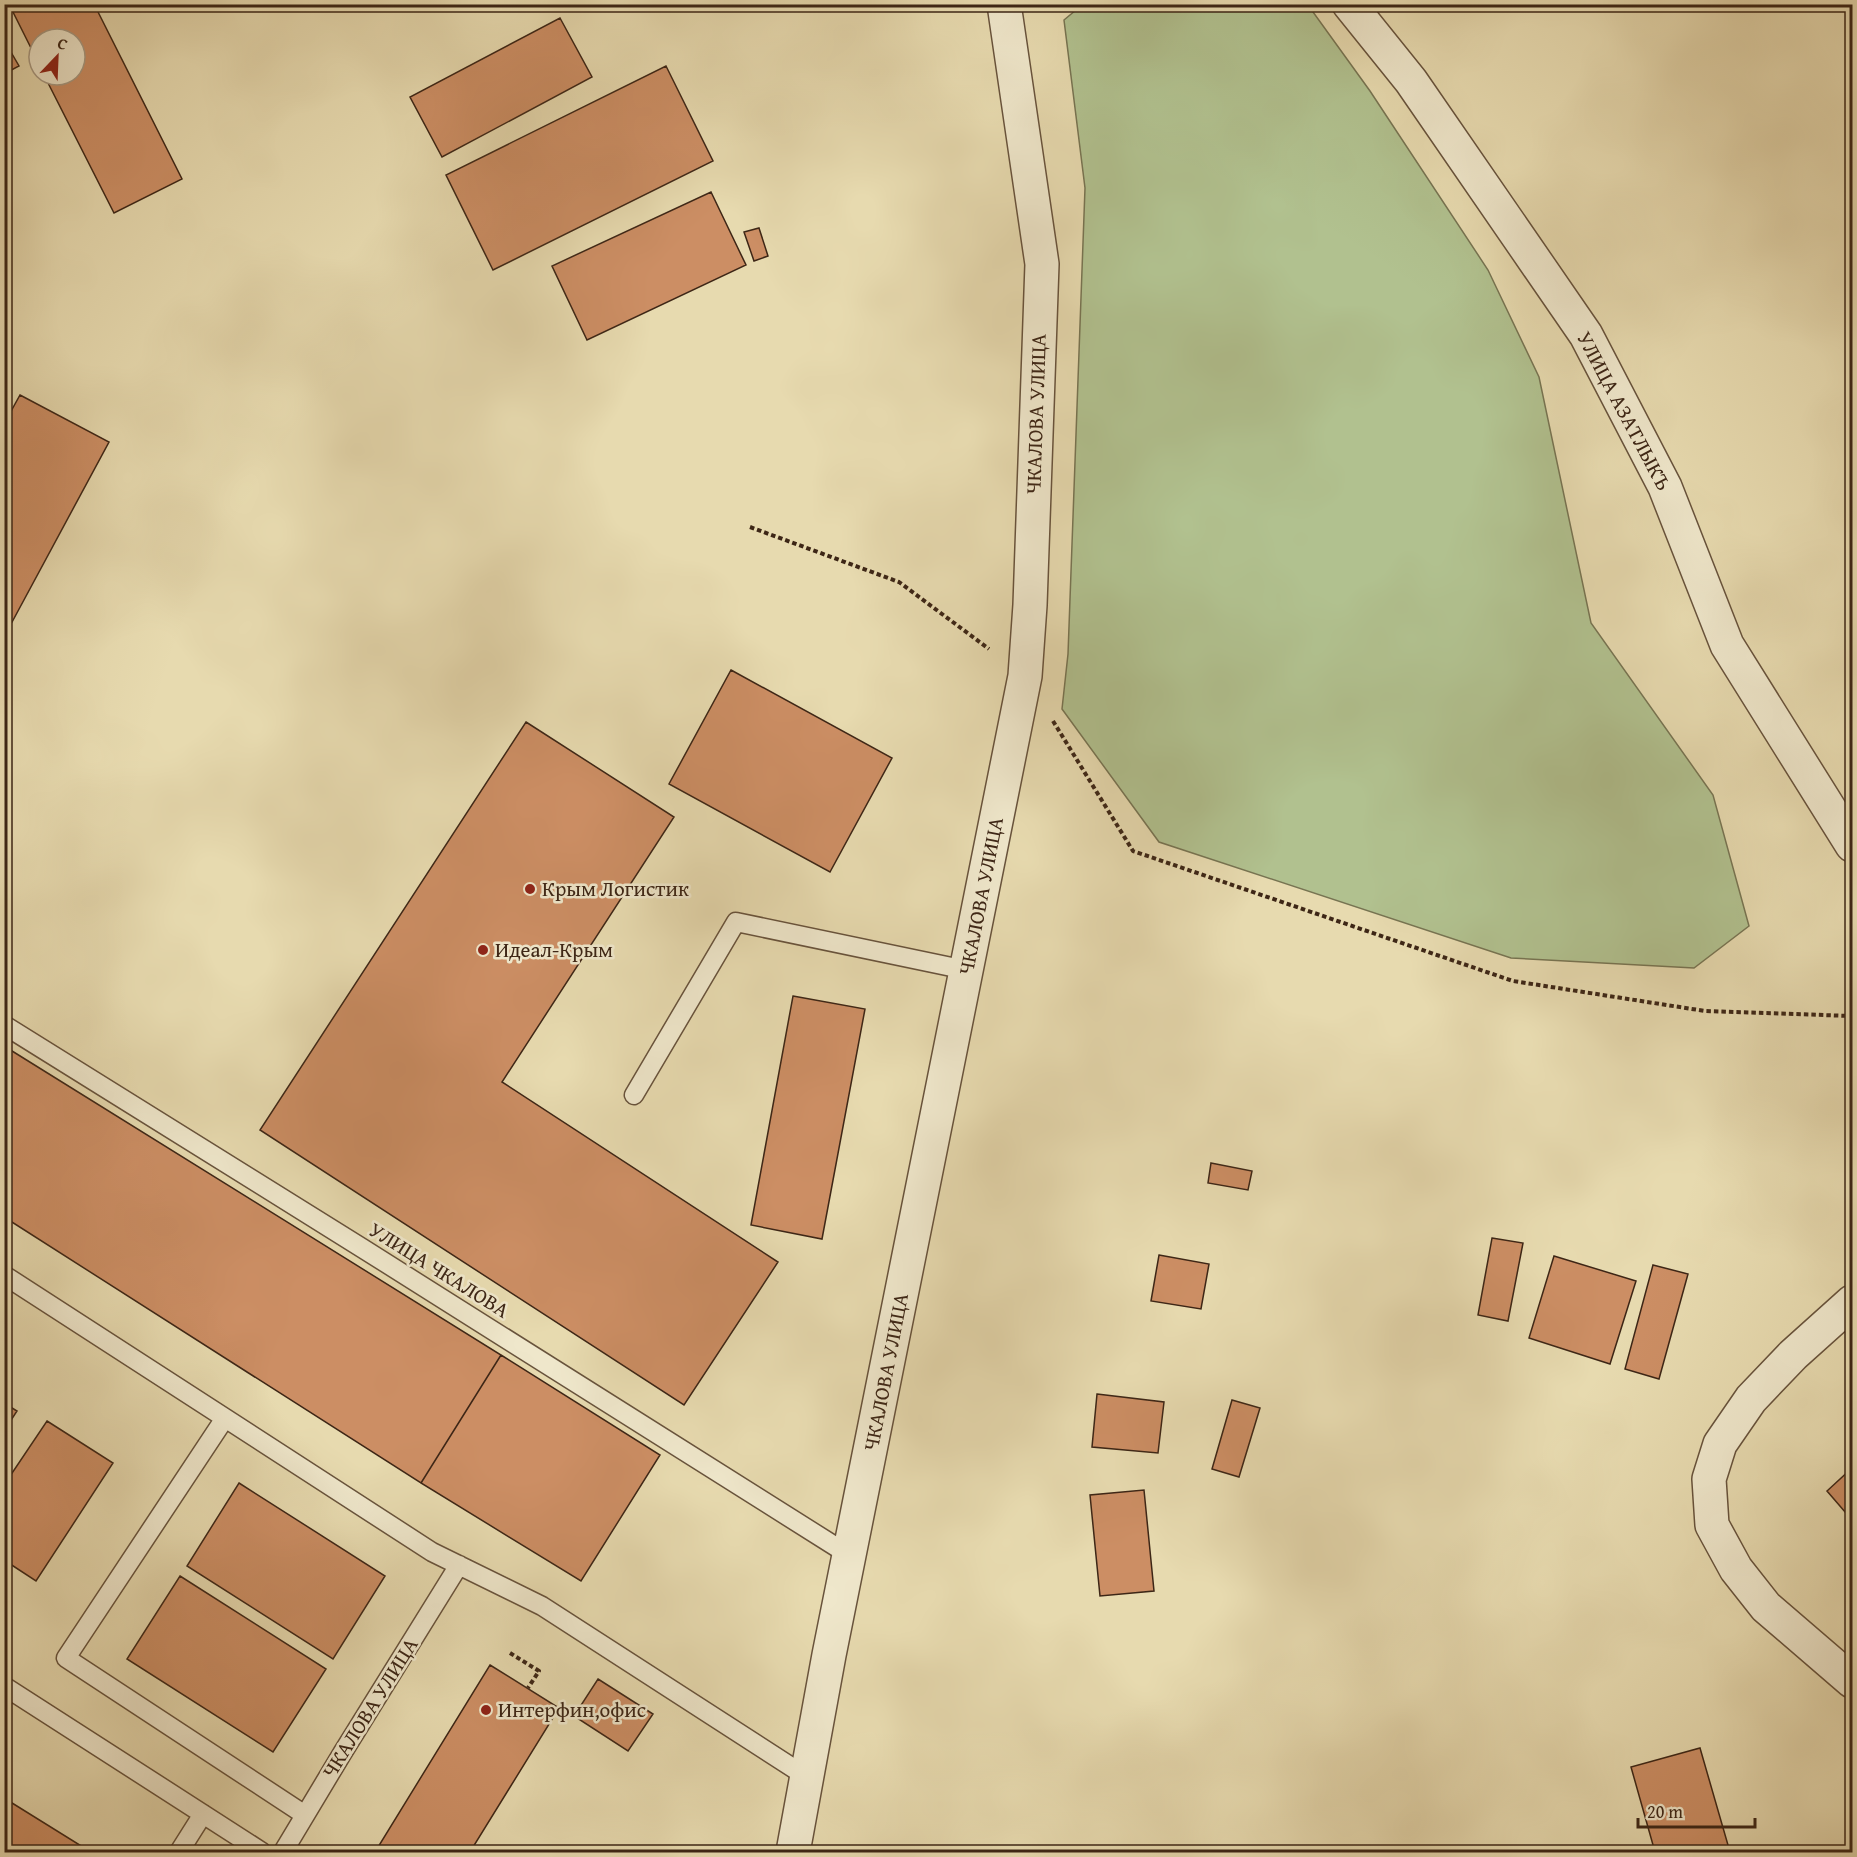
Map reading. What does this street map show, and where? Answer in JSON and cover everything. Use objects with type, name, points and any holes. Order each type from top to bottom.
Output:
[{"type":"street","name":"ЧКАЛОВА УЛИЦА","points":[[794,1852],[849,1555],[1025,676],[1030,605],[1042,264],[1004,4]]},
{"type":"street","name":"УЛИЦА АЗАТЛЫКЪ","points":[[1349,4],[1411,81],[1586,335],[1665,486],[1727,645],[1852,845]]},
{"type":"street","points":[[1852,1302],[1793,1355],[1751,1399],[1720,1444],[1709,1479],[1712,1525],[1736,1569],[1766,1607],[1852,1681]]},
{"type":"lane","points":[[634,1095],[736,922],[966,970]]},
{"type":"lane","name":"УЛИЦА ЧКАЛОВА","points":[[4,1025],[363,1248],[849,1555]]},
{"type":"lane","points":[[4,1275],[432,1552],[542,1606],[807,1777]]},
{"type":"lane","points":[[225,1418],[66,1658],[305,1815]]},
{"type":"lane","name":"ЧКАЛОВА УЛИЦА","points":[[283,1852],[459,1565]]},
{"type":"lane","points":[[4,1686],[262,1852]]},
{"type":"lane","points":[[179,1852],[203,1814]]},
{"type":"path","points":[[750,527],[899,582],[1025,676],[1134,851],[1513,981],[1705,1011],[1852,1016]]},
{"type":"path","points":[[510,1653],[539,1671],[528,1688]]},
{"type":"green space","points":[[1082,5],[1308,5],[1370,91],[1488,270],[1539,377],[1591,623],[1713,795],[1749,926],[1694,968],[1511,958],[1159,842],[1062,709],[1068,654],[1085,188],[1064,20]]},
{"type":"building","points":[[23,4],[94,4],[182,179],[114,213],[50,87],[87,87],[87,27],[27,27],[27,40],[12,10]]},
{"type":"building","points":[[560,18],[592,77],[442,157],[410,97]]},
{"type":"building","points":[[4,40],[19,66],[4,74]]},
{"type":"building","points":[[666,66],[713,161],[493,270],[446,175]]},
{"type":"building","points":[[711,192],[746,265],[587,340],[552,266]]},
{"type":"building","points":[[759,228],[768,256],[754,261],[744,232]]},
{"type":"building","points":[[20,395],[109,442],[4,637],[4,424]]},
{"type":"building","points":[[731,670],[892,758],[830,872],[669,784]]},
{"type":"building","name":"Идеал-Крым","points":[[526,722],[674,817],[502,1082],[778,1262],[684,1405],[260,1130]]},
{"type":"building","points":[[793,996],[865,1009],[822,1239],[751,1225]]},
{"type":"building","points":[[4,1046],[501,1355],[421,1483],[4,1217]]},
{"type":"building","points":[[1211,1163],[1252,1171],[1248,1190],[1208,1183]]},
{"type":"building","points":[[1492,1238],[1523,1243],[1508,1321],[1478,1315]]},
{"type":"building","points":[[1159,1255],[1209,1264],[1201,1309],[1151,1301]]},
{"type":"building","points":[[1554,1256],[1636,1281],[1610,1364],[1529,1338]]},
{"type":"building","points":[[1653,1265],[1688,1274],[1659,1379],[1625,1369]]},
{"type":"building","points":[[501,1355],[660,1455],[581,1581],[421,1483]]},
{"type":"building","points":[[1097,1394],[1164,1402],[1158,1453],[1092,1447]]},
{"type":"building","points":[[1232,1400],[1260,1408],[1239,1477],[1212,1469]]},
{"type":"building","points":[[4,1403],[17,1411],[4,1431]]},
{"type":"building","points":[[47,1421],[113,1463],[36,1581],[4,1560],[4,1485]]},
{"type":"building","points":[[1852,1468],[1852,1520],[1827,1491]]},
{"type":"building","points":[[239,1483],[385,1576],[333,1659],[187,1566]]},
{"type":"building","points":[[1144,1490],[1154,1591],[1100,1596],[1090,1495]]},
{"type":"building","points":[[180,1576],[326,1669],[273,1752],[127,1659]]},
{"type":"building","points":[[490,1665],[559,1708],[470,1852],[375,1852]]},
{"type":"building","points":[[598,1679],[653,1714],[628,1751],[574,1716]]},
{"type":"building","points":[[1700,1748],[1730,1852],[1655,1852],[1631,1767]]},
{"type":"building","points":[[4,1798],[91,1852],[4,1852]]},
{"type":"place","name":"Крым Логистик","points":[[530,889]]},
{"type":"place","name":"Идеал-Крым","points":[[483,950]]},
{"type":"place","name":"Интерфин,офис","points":[[486,1710]]}]
